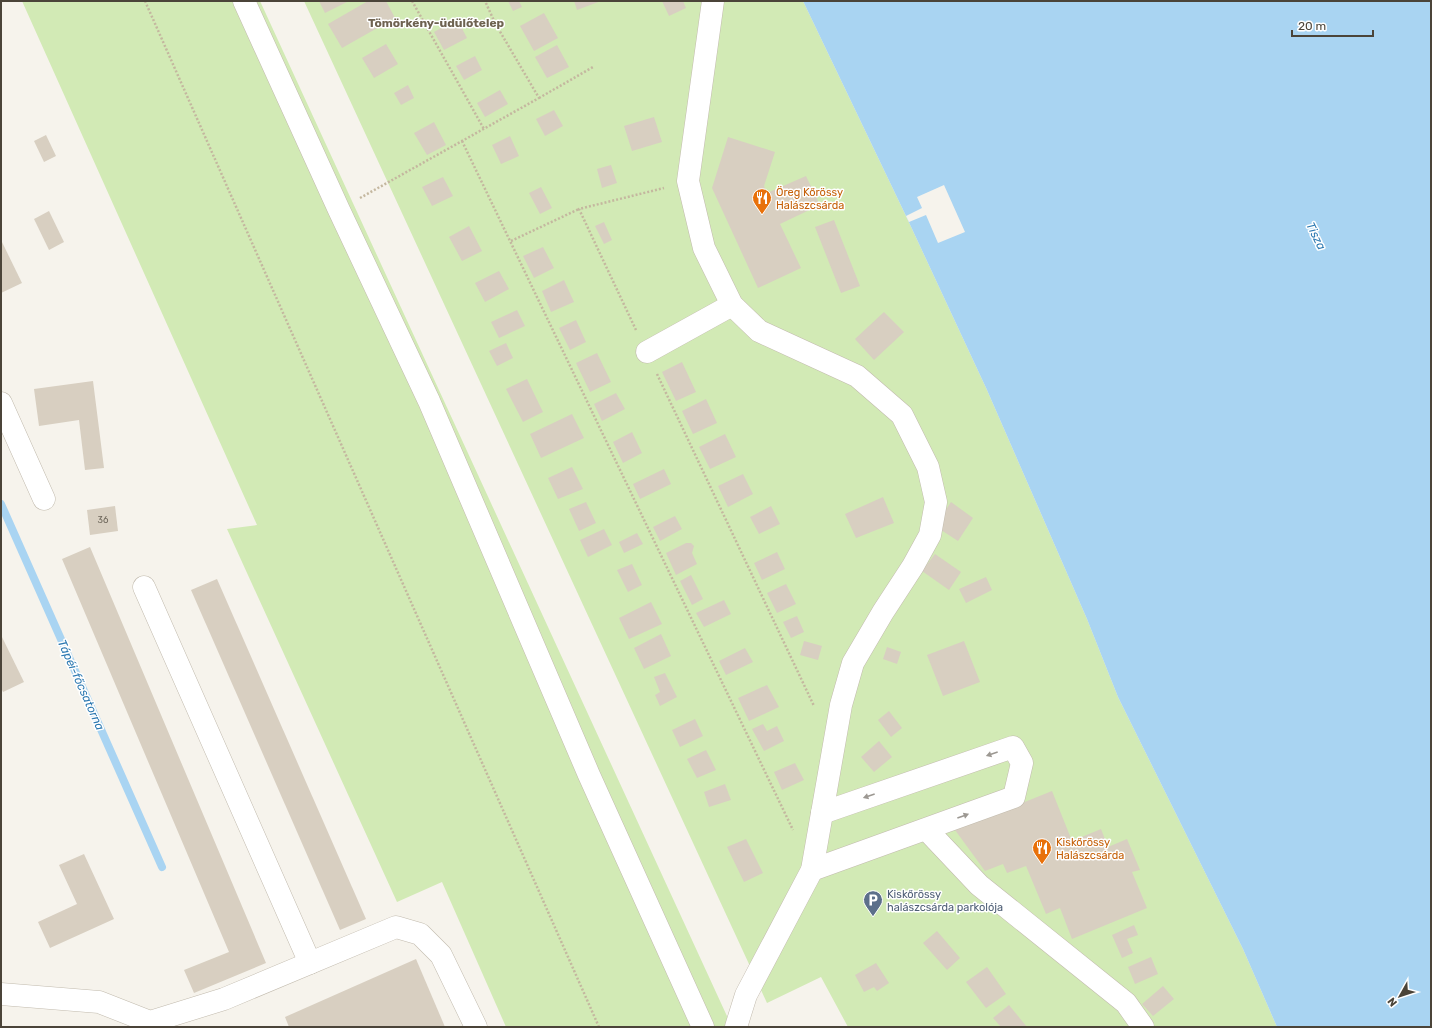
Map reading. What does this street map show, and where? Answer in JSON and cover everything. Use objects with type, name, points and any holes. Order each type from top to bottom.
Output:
[{"type":"street","points":[[244,1],[339,210],[429,401],[589,775],[703,1027]]},
{"type":"street","points":[[713,1],[688,182],[704,248],[732,305],[759,331],[857,376],[902,415],[928,467],[936,502],[930,535],[914,566],[883,612],[853,663],[841,705],[812,870],[746,995],[736,1027]]},
{"type":"street","points":[[647,352],[732,305]]},
{"type":"street","points":[[1,404],[44,499]]},
{"type":"street","points":[[144,587],[310,963]]},
{"type":"street","points":[[812,870],[927,830],[1014,797],[1022,763],[1013,747],[822,813]]},
{"type":"street","points":[[927,830],[979,885],[1126,1003],[1143,1027]]},
{"type":"street","points":[[1,994],[99,1002],[150,1022],[224,999],[396,927],[420,934],[441,954],[476,1027]]},
{"type":"path","points":[[145,1],[599,1027]]},
{"type":"path","points":[[412,1],[484,129]]},
{"type":"path","points":[[485,1],[495,23],[539,98]]},
{"type":"path","points":[[339,210],[593,67]]},
{"type":"path","points":[[462,140],[795,834]]},
{"type":"path","points":[[511,241],[580,209],[688,182]]},
{"type":"path","points":[[580,209],[816,710]]},
{"type":"green space","points":[[22,1],[260,1],[732,1027],[506,1027],[442,882],[397,902],[227,529],[257,525]]},
{"type":"green space","points":[[304,1],[803,1],[987,390],[1087,619],[1118,697],[1243,949],[1277,1027],[848,1027],[821,977],[767,1003]]},
{"type":"water","name":"Tisza","points":[[803,1],[1431,1],[1431,1027],[1277,1027],[1243,949],[1118,697],[1087,619],[987,390]]},
{"type":"pier","points":[[944,185],[965,232],[938,243],[926,215],[909,222],[906,216],[922,208],[917,197]]},
{"type":"building","points":[[319,1],[349,1],[325,13]]},
{"type":"building","points":[[368,1],[386,1],[395,18],[342,48],[328,24]]},
{"type":"building","points":[[508,1],[519,1],[522,7],[513,11]]},
{"type":"building","points":[[574,1],[601,1],[577,10]]},
{"type":"building","points":[[662,1],[683,1],[686,8],[669,16]]},
{"type":"building","points":[[544,13],[558,38],[534,51],[520,26]]},
{"type":"building","points":[[457,19],[467,38],[444,50],[434,32]]},
{"type":"building","points":[[386,44],[398,64],[374,78],[362,58]]},
{"type":"building","points":[[557,45],[569,67],[547,78],[535,57]]},
{"type":"building","points":[[475,56],[482,70],[464,80],[456,66]]},
{"type":"building","points":[[408,85],[414,98],[401,105],[394,93]]},
{"type":"building","points":[[500,90],[508,104],[485,117],[477,103]]},
{"type":"building","points":[[554,110],[563,126],[545,136],[536,119]]},
{"type":"building","points":[[654,117],[662,142],[632,151],[624,126]]},
{"type":"building","points":[[434,122],[446,145],[427,155],[414,133]]},
{"type":"building","points":[[46,135],[56,156],[44,162],[34,141]]},
{"type":"building","points":[[510,136],[519,156],[501,164],[492,145]]},
{"type":"building","name":"Öreg Kőrössy Halászcsárda","points":[[728,137],[775,152],[764,186],[767,193],[806,176],[820,205],[780,224],[801,268],[758,288],[712,188]]},
{"type":"building","points":[[611,165],[617,183],[602,188],[597,169]]},
{"type":"building","points":[[443,177],[453,196],[432,206],[422,187]]},
{"type":"building","points":[[541,187],[552,208],[540,214],[529,193]]},
{"type":"building","points":[[49,211],[64,242],[49,250],[34,219]]},
{"type":"building","points":[[834,220],[860,286],[841,293],[815,227]]},
{"type":"building","points":[[604,222],[612,240],[604,244],[595,226]]},
{"type":"building","points":[[469,226],[482,251],[462,261],[449,237]]},
{"type":"building","points":[[1,240],[22,283],[1,293]]},
{"type":"building","points":[[543,247],[554,268],[534,278],[523,256]]},
{"type":"building","points":[[499,271],[509,289],[485,302],[475,283]]},
{"type":"building","points":[[564,280],[574,302],[551,312],[542,291]]},
{"type":"building","points":[[517,310],[525,326],[499,338],[491,322]]},
{"type":"building","points":[[884,312],[904,332],[874,360],[855,339]]},
{"type":"building","points":[[576,320],[586,342],[570,350],[559,328]]},
{"type":"building","points":[[506,343],[513,358],[497,366],[489,351]]},
{"type":"building","points":[[597,353],[611,382],[590,392],[576,363]]},
{"type":"building","points":[[682,362],[696,392],[676,401],[662,372]]},
{"type":"building","points":[[527,379],[543,412],[523,422],[506,389]]},
{"type":"building","points":[[93,381],[104,468],[85,470],[79,420],[39,426],[34,389]]},
{"type":"building","points":[[616,393],[625,409],[602,421],[594,404]]},
{"type":"building","points":[[706,399],[717,423],[693,434],[682,411]]},
{"type":"building","points":[[572,414],[584,438],[541,458],[530,434]]},
{"type":"building","points":[[632,432],[642,453],[623,463],[613,442]]},
{"type":"building","points":[[725,434],[736,457],[710,469],[699,447]]},
{"type":"building","points":[[572,467],[583,489],[558,499],[548,478]]},
{"type":"building","points":[[664,469],[671,484],[640,499],[633,484]]},
{"type":"building","points":[[743,474],[753,494],[728,507],[718,486]]},
{"type":"building","points":[[883,497],[894,523],[856,538],[845,514]]},
{"type":"building","points":[[586,502],[596,523],[579,531],[569,509]]},
{"type":"building","points":[[951,502],[973,518],[958,541],[935,526]]},
{"type":"building","points":[[115,506],[118,531],[90,535],[87,510]]},
{"type":"building","points":[[771,506],[780,524],[759,534],[750,517]]},
{"type":"building","points":[[675,516],[682,529],[660,541],[653,527]]},
{"type":"building","points":[[604,529],[612,545],[588,557],[580,540]]},
{"type":"building","points":[[637,533],[643,544],[624,553],[619,542]]},
{"type":"building","points":[[686,543],[691,543],[694,546],[692,553],[697,564],[676,575],[666,553]]},
{"type":"building","points":[[90,547],[266,963],[194,993],[184,970],[229,952],[62,559]]},
{"type":"building","points":[[777,552],[785,569],[762,580],[754,563]]},
{"type":"building","points":[[935,554],[961,572],[949,590],[922,571]]},
{"type":"building","points":[[632,564],[642,585],[628,592],[617,570]]},
{"type":"building","points":[[691,575],[703,599],[692,605],[680,581]]},
{"type":"building","points":[[986,577],[992,590],[966,603],[959,589]]},
{"type":"building","points":[[217,579],[366,919],[340,930],[191,590]]},
{"type":"building","points":[[786,584],[796,604],[777,613],[767,593]]},
{"type":"building","points":[[724,600],[731,614],[704,627],[696,613]]},
{"type":"building","points":[[651,602],[662,624],[629,639],[619,618]]},
{"type":"building","points":[[797,616],[804,632],[791,638],[783,622]]},
{"type":"building","points":[[661,634],[671,656],[644,669],[634,648]]},
{"type":"building","points":[[1,635],[24,682],[3,692],[1,688]]},
{"type":"building","points":[[804,641],[822,646],[818,660],[800,655]]},
{"type":"building","points":[[964,641],[980,682],[943,696],[927,655]]},
{"type":"building","points":[[887,647],[901,652],[897,664],[883,659]]},
{"type":"building","points":[[745,648],[753,662],[726,675],[719,661]]},
{"type":"building","points":[[665,673],[677,697],[660,706],[655,695],[660,692],[654,677]]},
{"type":"building","points":[[767,685],[779,707],[749,721],[738,698]]},
{"type":"building","points":[[889,711],[902,728],[891,737],[878,720]]},
{"type":"building","points":[[695,719],[703,736],[680,747],[672,730]]},
{"type":"building","points":[[763,724],[767,731],[777,726],[784,741],[764,751],[752,729]]},
{"type":"building","points":[[879,741],[892,757],[874,772],[861,757]]},
{"type":"building","points":[[706,750],[716,770],[697,778],[687,759]]},
{"type":"building","points":[[795,763],[804,780],[782,790],[774,772]]},
{"type":"building","points":[[725,784],[731,800],[709,807],[704,792]]},
{"type":"building","name":"Kiskőrössy Halászcsárda","points":[[1052,791],[1072,841],[1101,829],[1108,847],[1127,839],[1140,870],[1132,872],[1147,908],[1072,939],[1060,908],[1046,914],[1026,866],[1007,873],[1003,864],[985,871],[955,830]]},
{"type":"building","points":[[746,839],[763,873],[744,882],[727,847]]},
{"type":"building","points":[[84,854],[114,919],[50,948],[38,922],[77,904],[59,865]]},
{"type":"building","points":[[1134,925],[1138,935],[1127,939],[1133,953],[1122,958],[1112,935]]},
{"type":"building","points":[[937,931],[960,958],[947,970],[923,943]]},
{"type":"building","points":[[1151,957],[1158,974],[1135,984],[1128,967]]},
{"type":"building","points":[[416,959],[445,1027],[289,1027],[285,1017]]},
{"type":"building","points":[[876,963],[889,983],[877,991],[874,987],[864,992],[855,975]]},
{"type":"building","points":[[987,967],[1006,994],[986,1008],[966,982]]},
{"type":"building","points":[[1163,986],[1174,999],[1153,1016],[1142,1004]]},
{"type":"building","points":[[1009,1005],[1027,1027],[1001,1027],[993,1018]]},
{"type":"waterway","name":"Tápéi-főcsatorna","points":[[1,504],[162,867]]},
{"type":"place","name":"Öreg Kőrössy Halászcsárda","points":[[762,215]]},
{"type":"place","name":"Kiskőrössy Halászcsárda","points":[[1042,865]]},
{"type":"place","name":"Kiskőrössy halászcsárda parkolója","points":[[873,917]]},
{"type":"district","name":"Tömörkény-üdülőtelep","points":[[436,23]]}]
